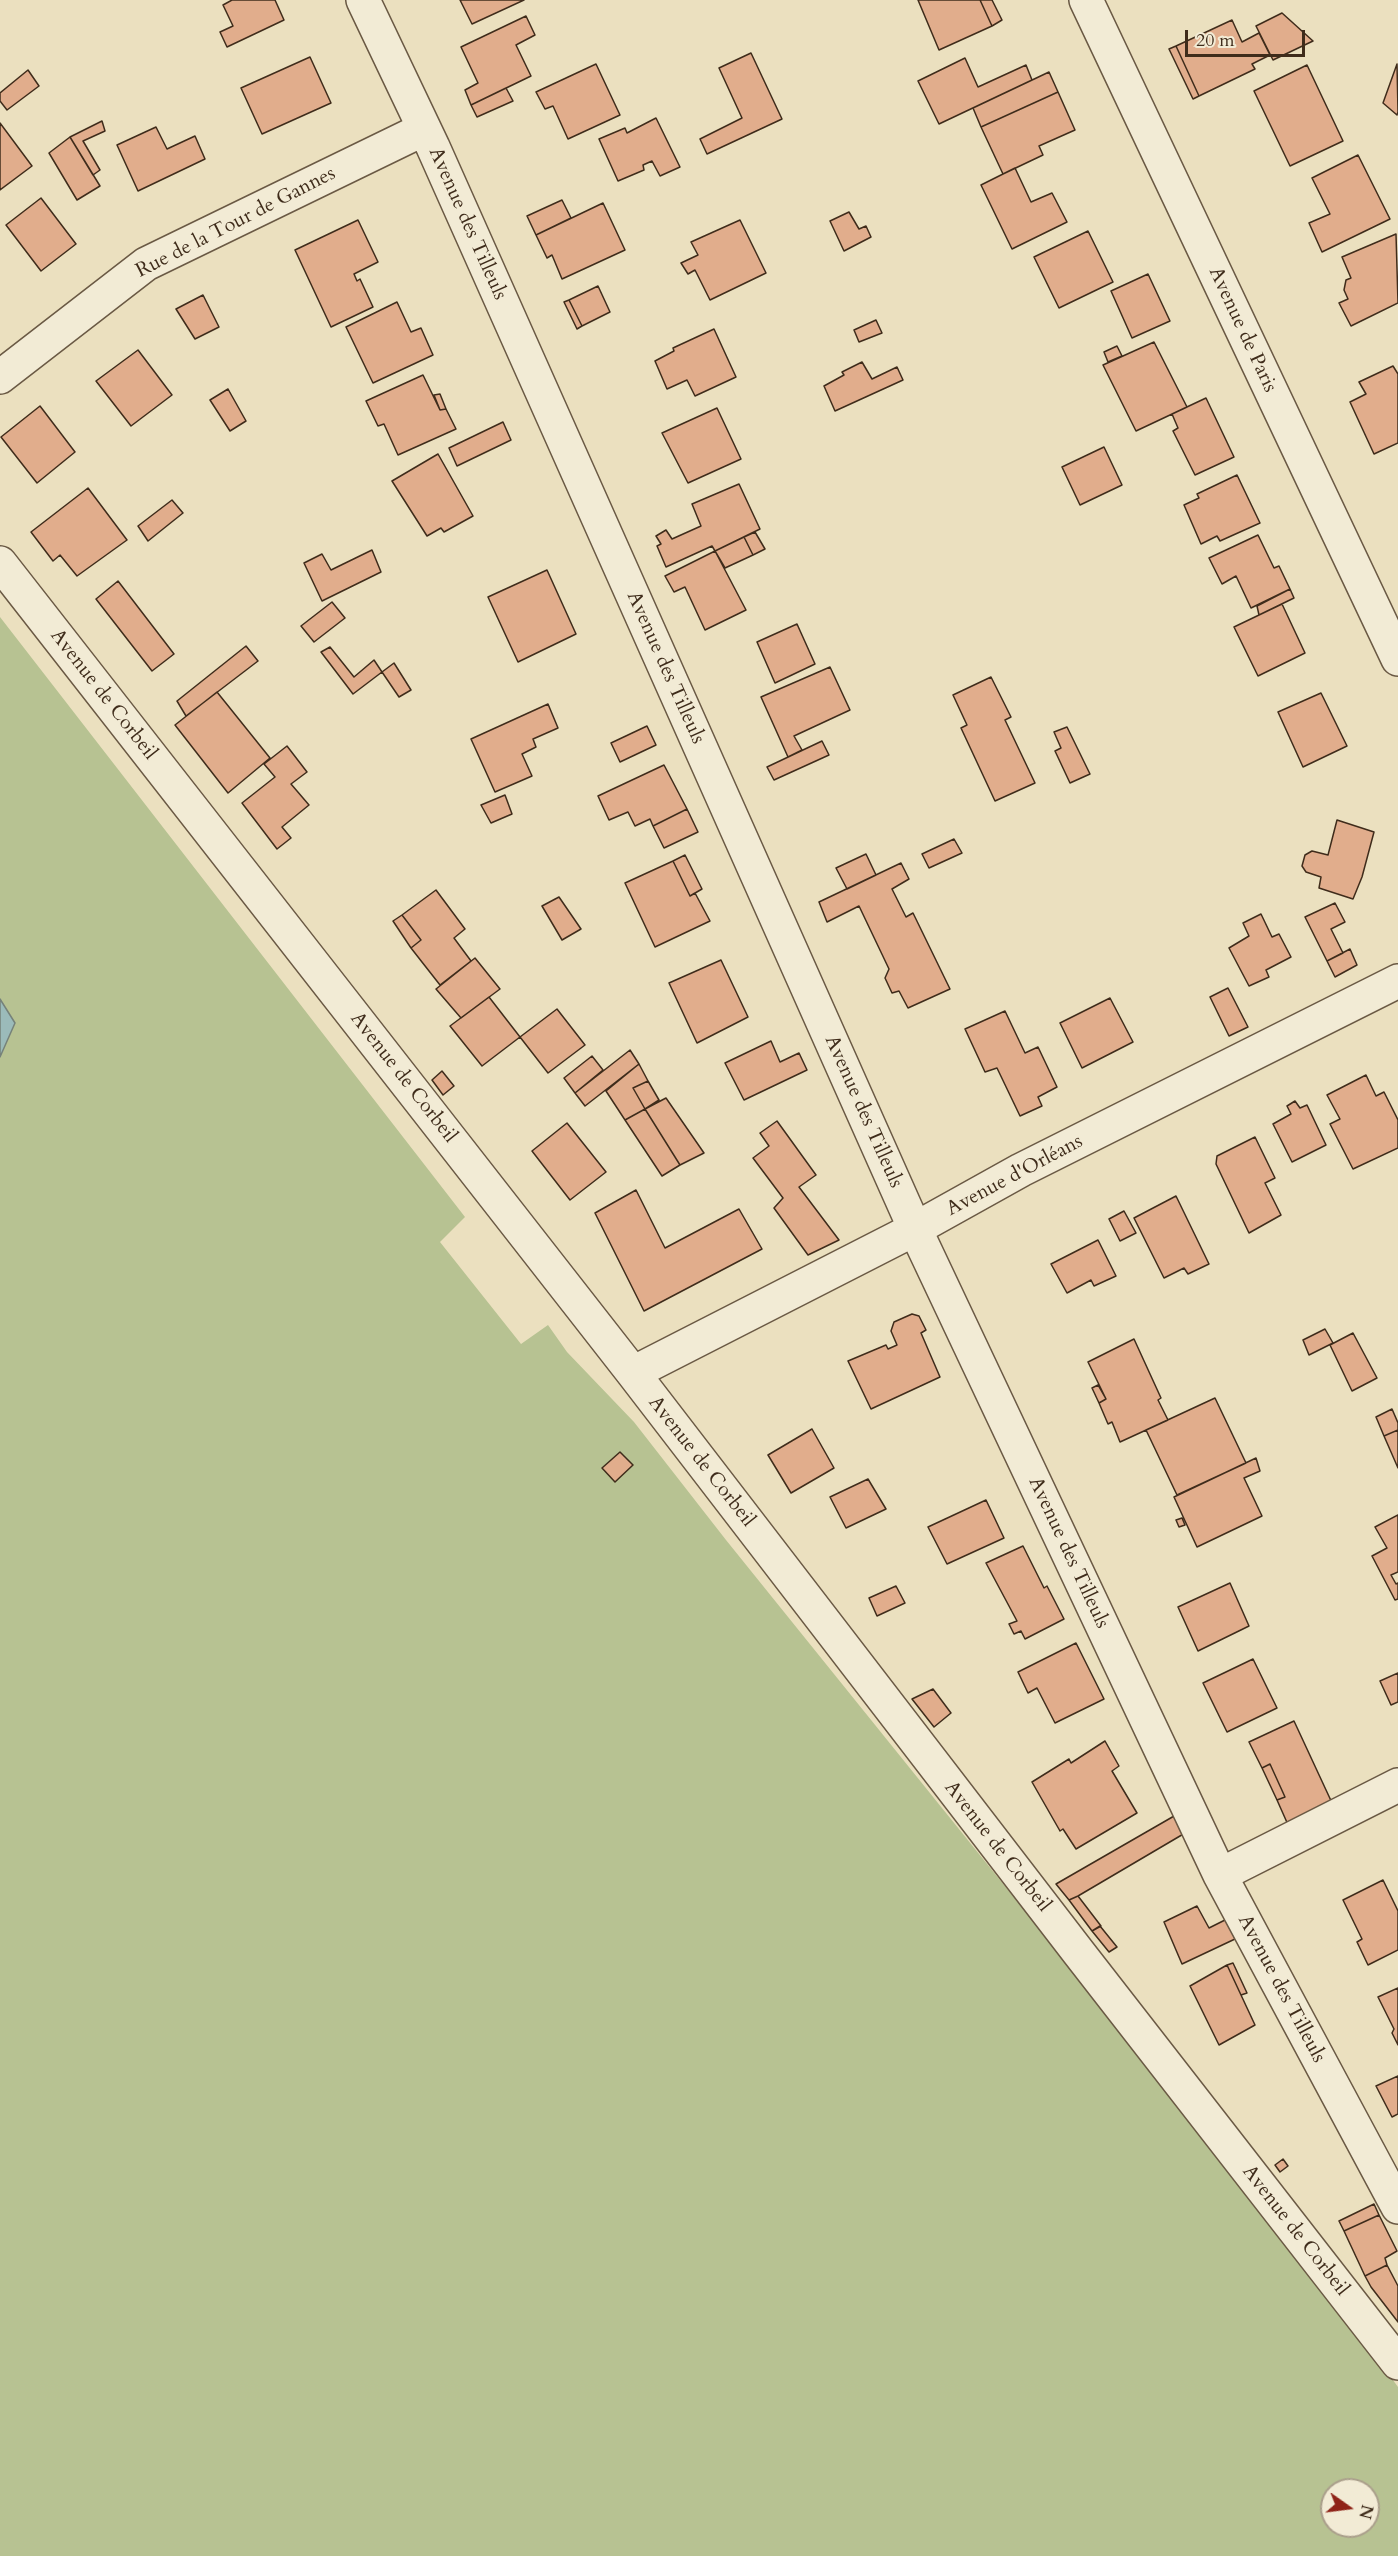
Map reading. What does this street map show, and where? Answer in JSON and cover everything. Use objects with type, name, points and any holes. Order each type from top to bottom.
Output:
[{"type":"street","name":"Avenue des Tilleuls","points":[[363,0],[424,129],[915,1230],[1220,1875],[1398,2206]]},
{"type":"street","name":"Avenue de Paris","points":[[1086,0],[1398,659]]},
{"type":"street","name":"Rue de la Tour de Gannes","points":[[0,377],[146,264],[424,129]]},
{"type":"street","name":"Avenue de Corbeil","points":[[0,563],[633,1373],[1064,1934],[1398,2363]]},
{"type":"street","name":"Avenue d'Orléans","points":[[633,1373],[915,1230],[1022,1170],[1398,981]]},
{"type":"street","points":[[1220,1875],[1398,1785]]},
{"type":"green space","points":[[0,617],[465,1217],[440,1242],[521,1344],[548,1325],[567,1352],[634,1422],[726,1540],[1303,2256],[1398,2387],[1398,2556],[0,2556]]},
{"type":"water","points":[[0,999],[15,1023],[0,1057]]},
{"type":"building","points":[[232,0],[275,0],[284,20],[227,47],[220,32],[233,26],[223,5]]},
{"type":"building","points":[[460,0],[524,0],[472,24]]},
{"type":"building","points":[[918,0],[980,0],[992,26],[939,50]]},
{"type":"building","points":[[980,0],[992,0],[1002,20],[992,26]]},
{"type":"building","points":[[1282,13],[1313,41],[1273,60],[1256,26]]},
{"type":"building","points":[[526,16],[535,35],[516,45],[531,76],[471,105],[465,90],[478,83],[461,47]]},
{"type":"building","points":[[1232,20],[1242,42],[1259,33],[1270,55],[1252,64],[1255,69],[1199,96],[1176,46]]},
{"type":"building","points":[[1176,46],[1199,96],[1193,99],[1169,49]]},
{"type":"building","points":[[751,53],[782,119],[707,154],[700,139],[742,118],[719,68]]},
{"type":"building","points":[[310,57],[331,103],[262,134],[241,88]]},
{"type":"building","points":[[965,58],[978,87],[1026,65],[1032,80],[939,124],[918,81]]},
{"type":"building","points":[[596,64],[620,115],[568,139],[553,106],[545,109],[536,92]]},
{"type":"building","points":[[1397,64],[1398,112],[1397,115],[1383,103]]},
{"type":"building","points":[[1307,65],[1343,141],[1290,166],[1254,91]]},
{"type":"building","points":[[28,70],[39,86],[7,110],[0,101],[0,93]]},
{"type":"building","points":[[1049,72],[1058,92],[981,127],[973,108]]},
{"type":"building","points":[[506,88],[513,101],[477,117],[471,105]]},
{"type":"building","points":[[1058,92],[1075,130],[1039,146],[1043,155],[1003,174],[981,127]]},
{"type":"building","points":[[656,118],[680,167],[660,176],[652,161],[643,165],[644,170],[618,181],[599,139],[625,128],[627,133]]},
{"type":"building","points":[[102,121],[105,131],[83,141],[100,170],[93,175],[70,137]]},
{"type":"building","points":[[0,123],[32,166],[0,190]]},
{"type":"building","points":[[156,127],[167,149],[195,136],[205,159],[138,191],[117,145]]},
{"type":"building","points":[[70,137],[100,186],[77,200],[49,153]]},
{"type":"building","points":[[1358,155],[1390,219],[1322,252],[1309,223],[1330,214],[1312,178]]},
{"type":"building","points":[[1015,168],[1031,202],[1052,193],[1067,222],[1012,249],[981,185]]},
{"type":"building","points":[[41,198],[76,244],[41,271],[6,225]]},
{"type":"building","points":[[562,200],[571,218],[536,235],[527,216]]},
{"type":"building","points":[[603,203],[625,250],[562,279],[552,255],[547,258],[536,235]]},
{"type":"building","points":[[849,212],[859,229],[866,226],[871,237],[844,251],[830,221]]},
{"type":"building","points":[[358,220],[378,262],[354,274],[357,281],[360,279],[373,307],[331,327],[295,250]]},
{"type":"building","points":[[740,220],[766,273],[710,300],[695,270],[688,274],[681,263],[698,255],[691,242]]},
{"type":"building","points":[[1088,231],[1113,282],[1059,308],[1034,257]]},
{"type":"building","points":[[1396,234],[1398,303],[1351,326],[1339,303],[1348,299],[1344,290],[1346,280],[1351,278],[1342,257]]},
{"type":"building","points":[[1148,274],[1170,321],[1132,338],[1111,291]]},
{"type":"building","points":[[598,286],[610,312],[582,326],[569,300]]},
{"type":"building","points":[[203,295],[219,327],[195,339],[176,309]]},
{"type":"building","points":[[569,300],[582,326],[577,329],[564,302]]},
{"type":"building","points":[[397,302],[411,332],[421,328],[433,355],[373,383],[346,327]]},
{"type":"building","points":[[876,320],[882,333],[859,342],[854,330]]},
{"type":"building","points":[[714,329],[736,377],[695,396],[687,380],[667,389],[655,361],[674,351],[673,348]]},
{"type":"building","points":[[1154,342],[1187,407],[1136,431],[1103,365]]},
{"type":"building","points":[[1117,346],[1122,356],[1108,362],[1104,352]]},
{"type":"building","points":[[138,350],[172,395],[131,426],[96,381]]},
{"type":"building","points":[[862,362],[872,379],[897,367],[903,380],[835,411],[824,386],[844,375],[842,372]]},
{"type":"building","points":[[1393,366],[1398,374],[1398,443],[1374,454],[1350,402],[1366,394],[1359,382]]},
{"type":"building","points":[[423,375],[440,410],[446,409],[456,429],[398,455],[384,424],[378,426],[366,401]]},
{"type":"building","points":[[228,389],[246,421],[230,431],[210,400]]},
{"type":"building","points":[[440,394],[446,409],[440,410],[434,395]]},
{"type":"building","points":[[1206,398],[1234,457],[1195,475],[1173,431],[1178,428],[1172,414]]},
{"type":"building","points":[[40,406],[75,452],[37,483],[1,437]]},
{"type":"building","points":[[717,408],[741,459],[688,483],[662,433]]},
{"type":"building","points":[[503,422],[511,440],[457,466],[449,448]]},
{"type":"building","points":[[1104,447],[1122,485],[1080,505],[1062,467]]},
{"type":"building","points":[[438,454],[473,516],[444,532],[441,528],[427,536],[392,481]]},
{"type":"building","points":[[1237,475],[1260,523],[1220,541],[1217,536],[1201,544],[1184,505],[1199,498],[1197,494]]},
{"type":"building","points":[[739,484],[760,529],[715,551],[712,546],[666,567],[657,546],[661,544],[656,536],[666,530],[672,539],[701,526],[692,504]]},
{"type":"building","points":[[88,488],[127,540],[77,576],[60,555],[53,561],[31,532]]},
{"type":"building","points":[[172,500],[183,513],[148,541],[138,526]]},
{"type":"building","points":[[755,532],[765,549],[753,555],[744,537]]},
{"type":"building","points":[[1258,535],[1274,568],[1279,566],[1290,589],[1251,608],[1236,576],[1222,584],[1209,558]]},
{"type":"building","points":[[744,537],[753,555],[725,568],[715,551]]},
{"type":"building","points":[[372,550],[381,572],[322,601],[304,563],[322,554],[331,570]]},
{"type":"building","points":[[715,551],[746,610],[705,630],[685,587],[674,592],[665,576]]},
{"type":"building","points":[[547,570],[576,634],[518,662],[488,597]]},
{"type":"building","points":[[118,581],[174,654],[152,671],[96,599]]},
{"type":"building","points":[[1290,589],[1294,598],[1259,615],[1257,606]]},
{"type":"building","points":[[332,602],[345,618],[314,642],[301,626]]},
{"type":"building","points":[[1282,604],[1305,653],[1258,676],[1234,627]]},
{"type":"building","points":[[797,624],[815,664],[775,683],[757,642]]},
{"type":"building","points":[[246,646],[258,661],[186,716],[177,701]]},
{"type":"building","points":[[330,647],[354,677],[374,660],[382,672],[353,694],[321,652]]},
{"type":"building","points":[[394,663],[411,690],[399,697],[382,672]]},
{"type":"building","points":[[830,667],[850,710],[794,736],[802,750],[788,757],[761,697]]},
{"type":"building","points":[[991,677],[1011,717],[1005,720],[1035,783],[995,801],[961,728],[967,725],[953,695]]},
{"type":"building","points":[[217,692],[270,758],[228,793],[175,725]]},
{"type":"building","points":[[1321,693],[1347,746],[1303,767],[1278,712]]},
{"type":"building","points":[[548,704],[558,728],[533,739],[536,747],[522,754],[532,776],[495,792],[471,739]]},
{"type":"building","points":[[647,726],[656,745],[620,762],[611,743]]},
{"type":"building","points":[[1067,727],[1090,774],[1070,783],[1055,751],[1061,748],[1054,732]]},
{"type":"building","points":[[822,741],[829,755],[774,780],[767,767]]},
{"type":"building","points":[[287,746],[307,772],[291,784],[309,805],[282,827],[291,838],[277,849],[242,803],[275,777],[264,764]]},
{"type":"building","points":[[664,765],[687,809],[653,826],[650,819],[635,826],[628,812],[609,820],[598,796]]},
{"type":"building","points":[[505,795],[512,814],[491,823],[481,805]]},
{"type":"building","points":[[687,809],[698,832],[664,848],[653,826]]},
{"type":"building","points":[[1337,820],[1374,832],[1362,877],[1353,899],[1319,888],[1321,877],[1306,872],[1302,866],[1305,855],[1312,851],[1328,855]]},
{"type":"building","points":[[954,839],[962,853],[929,868],[922,854]]},
{"type":"building","points":[[866,854],[876,875],[847,889],[836,868]]},
{"type":"building","points":[[685,855],[702,889],[690,896],[673,861]]},
{"type":"building","points":[[673,861],[690,896],[695,893],[710,921],[655,947],[625,883]]},
{"type":"building","points":[[901,863],[909,879],[892,889],[906,917],[913,913],[950,989],[908,1008],[899,991],[892,993],[885,978],[889,969],[859,906],[827,922],[819,902]]},
{"type":"building","points":[[436,890],[465,929],[454,938],[471,961],[440,985],[411,948],[421,940],[402,915]]},
{"type":"building","points":[[559,897],[581,929],[562,940],[542,906]]},
{"type":"building","points":[[1335,903],[1345,922],[1331,929],[1343,953],[1327,961],[1305,917]]},
{"type":"building","points":[[1261,914],[1272,937],[1279,934],[1291,957],[1266,970],[1269,977],[1249,986],[1229,948],[1249,936],[1243,923]]},
{"type":"building","points":[[402,915],[421,940],[411,948],[393,921]]},
{"type":"building","points":[[1350,949],[1357,965],[1335,977],[1327,961]]},
{"type":"building","points":[[475,958],[500,989],[461,1018],[436,989]]},
{"type":"building","points":[[721,960],[748,1017],[697,1043],[669,983]]},
{"type":"building","points":[[1228,988],[1248,1027],[1229,1036],[1210,997]]},
{"type":"building","points":[[489,997],[520,1037],[482,1066],[450,1026]]},
{"type":"building","points":[[1110,998],[1133,1042],[1082,1068],[1060,1023]]},
{"type":"building","points":[[557,1009],[585,1045],[548,1073],[520,1037]]},
{"type":"building","points":[[1005,1011],[1025,1053],[1038,1047],[1057,1087],[1038,1097],[1042,1106],[1020,1116],[997,1068],[985,1072],[965,1029]]},
{"type":"building","points":[[771,1041],[780,1062],[799,1053],[807,1070],[744,1100],[725,1063]]},
{"type":"building","points":[[630,1050],[639,1064],[585,1106],[575,1093]]},
{"type":"building","points":[[592,1056],[603,1070],[575,1093],[564,1078]]},
{"type":"building","points":[[639,1064],[648,1081],[633,1088],[645,1109],[625,1120],[606,1091]]},
{"type":"building","points":[[442,1071],[454,1086],[443,1095],[432,1080]]},
{"type":"building","points":[[1366,1075],[1376,1096],[1384,1092],[1398,1120],[1398,1148],[1353,1169],[1330,1124],[1340,1119],[1327,1095]]},
{"type":"building","points":[[648,1081],[659,1100],[645,1109],[633,1088]]},
{"type":"building","points":[[666,1098],[704,1153],[680,1165],[645,1109]]},
{"type":"building","points":[[1295,1101],[1300,1108],[1307,1105],[1326,1145],[1292,1162],[1273,1124],[1291,1114],[1287,1106]]},
{"type":"building","points":[[645,1109],[680,1165],[662,1176],[625,1120]]},
{"type":"building","points":[[777,1121],[816,1175],[799,1187],[839,1240],[808,1255],[774,1208],[783,1198],[753,1158],[769,1146],[760,1133]]},
{"type":"building","points":[[567,1123],[606,1172],[570,1200],[532,1151]]},
{"type":"building","points":[[1255,1137],[1275,1178],[1265,1183],[1281,1215],[1249,1233],[1216,1164],[1217,1156]]},
{"type":"building","points":[[636,1190],[665,1248],[739,1209],[762,1249],[644,1311],[595,1213]]},
{"type":"building","points":[[1176,1196],[1209,1264],[1188,1274],[1184,1268],[1164,1278],[1134,1218]]},
{"type":"building","points":[[1124,1211],[1136,1233],[1120,1241],[1109,1219]]},
{"type":"building","points":[[1098,1240],[1116,1276],[1094,1286],[1091,1280],[1067,1293],[1051,1264]]},
{"type":"building","points":[[912,1314],[919,1316],[926,1330],[921,1333],[940,1377],[871,1409],[848,1361],[886,1345],[888,1349],[897,1345],[891,1331],[894,1322]]},
{"type":"building","points":[[1325,1329],[1333,1343],[1309,1355],[1303,1340]]},
{"type":"building","points":[[1353,1333],[1377,1378],[1352,1391],[1330,1345]]},
{"type":"building","points":[[1134,1339],[1161,1398],[1158,1400],[1168,1420],[1120,1442],[1112,1422],[1108,1424],[1099,1403],[1106,1399],[1088,1362]]},
{"type":"building","points":[[1098,1385],[1106,1399],[1099,1403],[1092,1388]]},
{"type":"building","points":[[1215,1398],[1246,1463],[1177,1495],[1146,1430]]},
{"type":"building","points":[[1392,1409],[1398,1423],[1398,1430],[1384,1436],[1376,1417]]},
{"type":"building","points":[[812,1429],[834,1468],[791,1493],[768,1455]]},
{"type":"building","points":[[1398,1430],[1398,1468],[1384,1436]]},
{"type":"building","points":[[620,1452],[633,1465],[615,1482],[602,1468]]},
{"type":"building","points":[[1256,1458],[1260,1471],[1244,1478],[1262,1516],[1197,1547],[1174,1497]]},
{"type":"building","points":[[868,1479],[886,1509],[846,1528],[830,1497]]},
{"type":"building","points":[[986,1500],[1004,1538],[947,1564],[928,1527]]},
{"type":"building","points":[[1398,1515],[1398,1572],[1391,1575],[1396,1584],[1398,1583],[1398,1599],[1395,1600],[1372,1556],[1387,1548],[1375,1527]]},
{"type":"building","points":[[1182,1518],[1185,1525],[1179,1527],[1176,1520]]},
{"type":"building","points":[[1023,1546],[1044,1588],[1047,1586],[1064,1619],[1025,1639],[1021,1631],[1014,1634],[1009,1624],[1017,1621],[986,1563]]},
{"type":"building","points":[[1230,1583],[1249,1626],[1198,1651],[1178,1607]]},
{"type":"building","points":[[896,1586],[905,1603],[877,1616],[869,1598]]},
{"type":"building","points":[[1076,1643],[1104,1699],[1055,1723],[1037,1688],[1028,1693],[1018,1672]]},
{"type":"building","points":[[1253,1659],[1277,1708],[1227,1732],[1203,1683]]},
{"type":"building","points":[[1398,1673],[1398,1702],[1391,1705],[1380,1681]]},
{"type":"building","points":[[933,1689],[951,1713],[934,1727],[912,1699]]},
{"type":"building","points":[[1294,1721],[1333,1805],[1289,1827],[1277,1800],[1285,1797],[1270,1764],[1262,1768],[1249,1742]]},
{"type":"building","points":[[1105,1741],[1119,1766],[1112,1771],[1137,1813],[1076,1849],[1063,1829],[1060,1831],[1032,1782],[1069,1759],[1071,1763]]},
{"type":"building","points":[[1270,1764],[1285,1797],[1277,1800],[1262,1768]]},
{"type":"building","points":[[1188,1808],[1197,1826],[1078,1896],[1069,1900],[1056,1884]]},
{"type":"building","points":[[1383,1880],[1398,1911],[1398,1950],[1368,1965],[1357,1942],[1362,1939],[1343,1900]]},
{"type":"building","points":[[1078,1896],[1101,1926],[1092,1931],[1069,1900]]},
{"type":"building","points":[[1197,1906],[1209,1928],[1227,1919],[1235,1939],[1182,1964],[1164,1922]]},
{"type":"building","points":[[1100,1926],[1117,1947],[1109,1952],[1092,1931]]},
{"type":"building","points":[[1233,1963],[1247,1993],[1241,1995],[1227,1965]]},
{"type":"building","points":[[1227,1965],[1255,2025],[1219,2045],[1190,1986]]},
{"type":"building","points":[[1398,1988],[1398,2045],[1392,2033],[1394,2029],[1378,1997]]},
{"type":"building","points":[[1398,2076],[1398,2114],[1392,2117],[1376,2086]]},
{"type":"building","points":[[1283,2159],[1288,2166],[1280,2172],[1275,2165]]},
{"type":"building","points":[[1374,2204],[1379,2215],[1344,2231],[1339,2221]]},
{"type":"building","points":[[1379,2215],[1397,2251],[1385,2258],[1387,2265],[1365,2276],[1344,2231]]},
{"type":"building","points":[[1387,2265],[1398,2286],[1398,2322],[1365,2276]]}]
